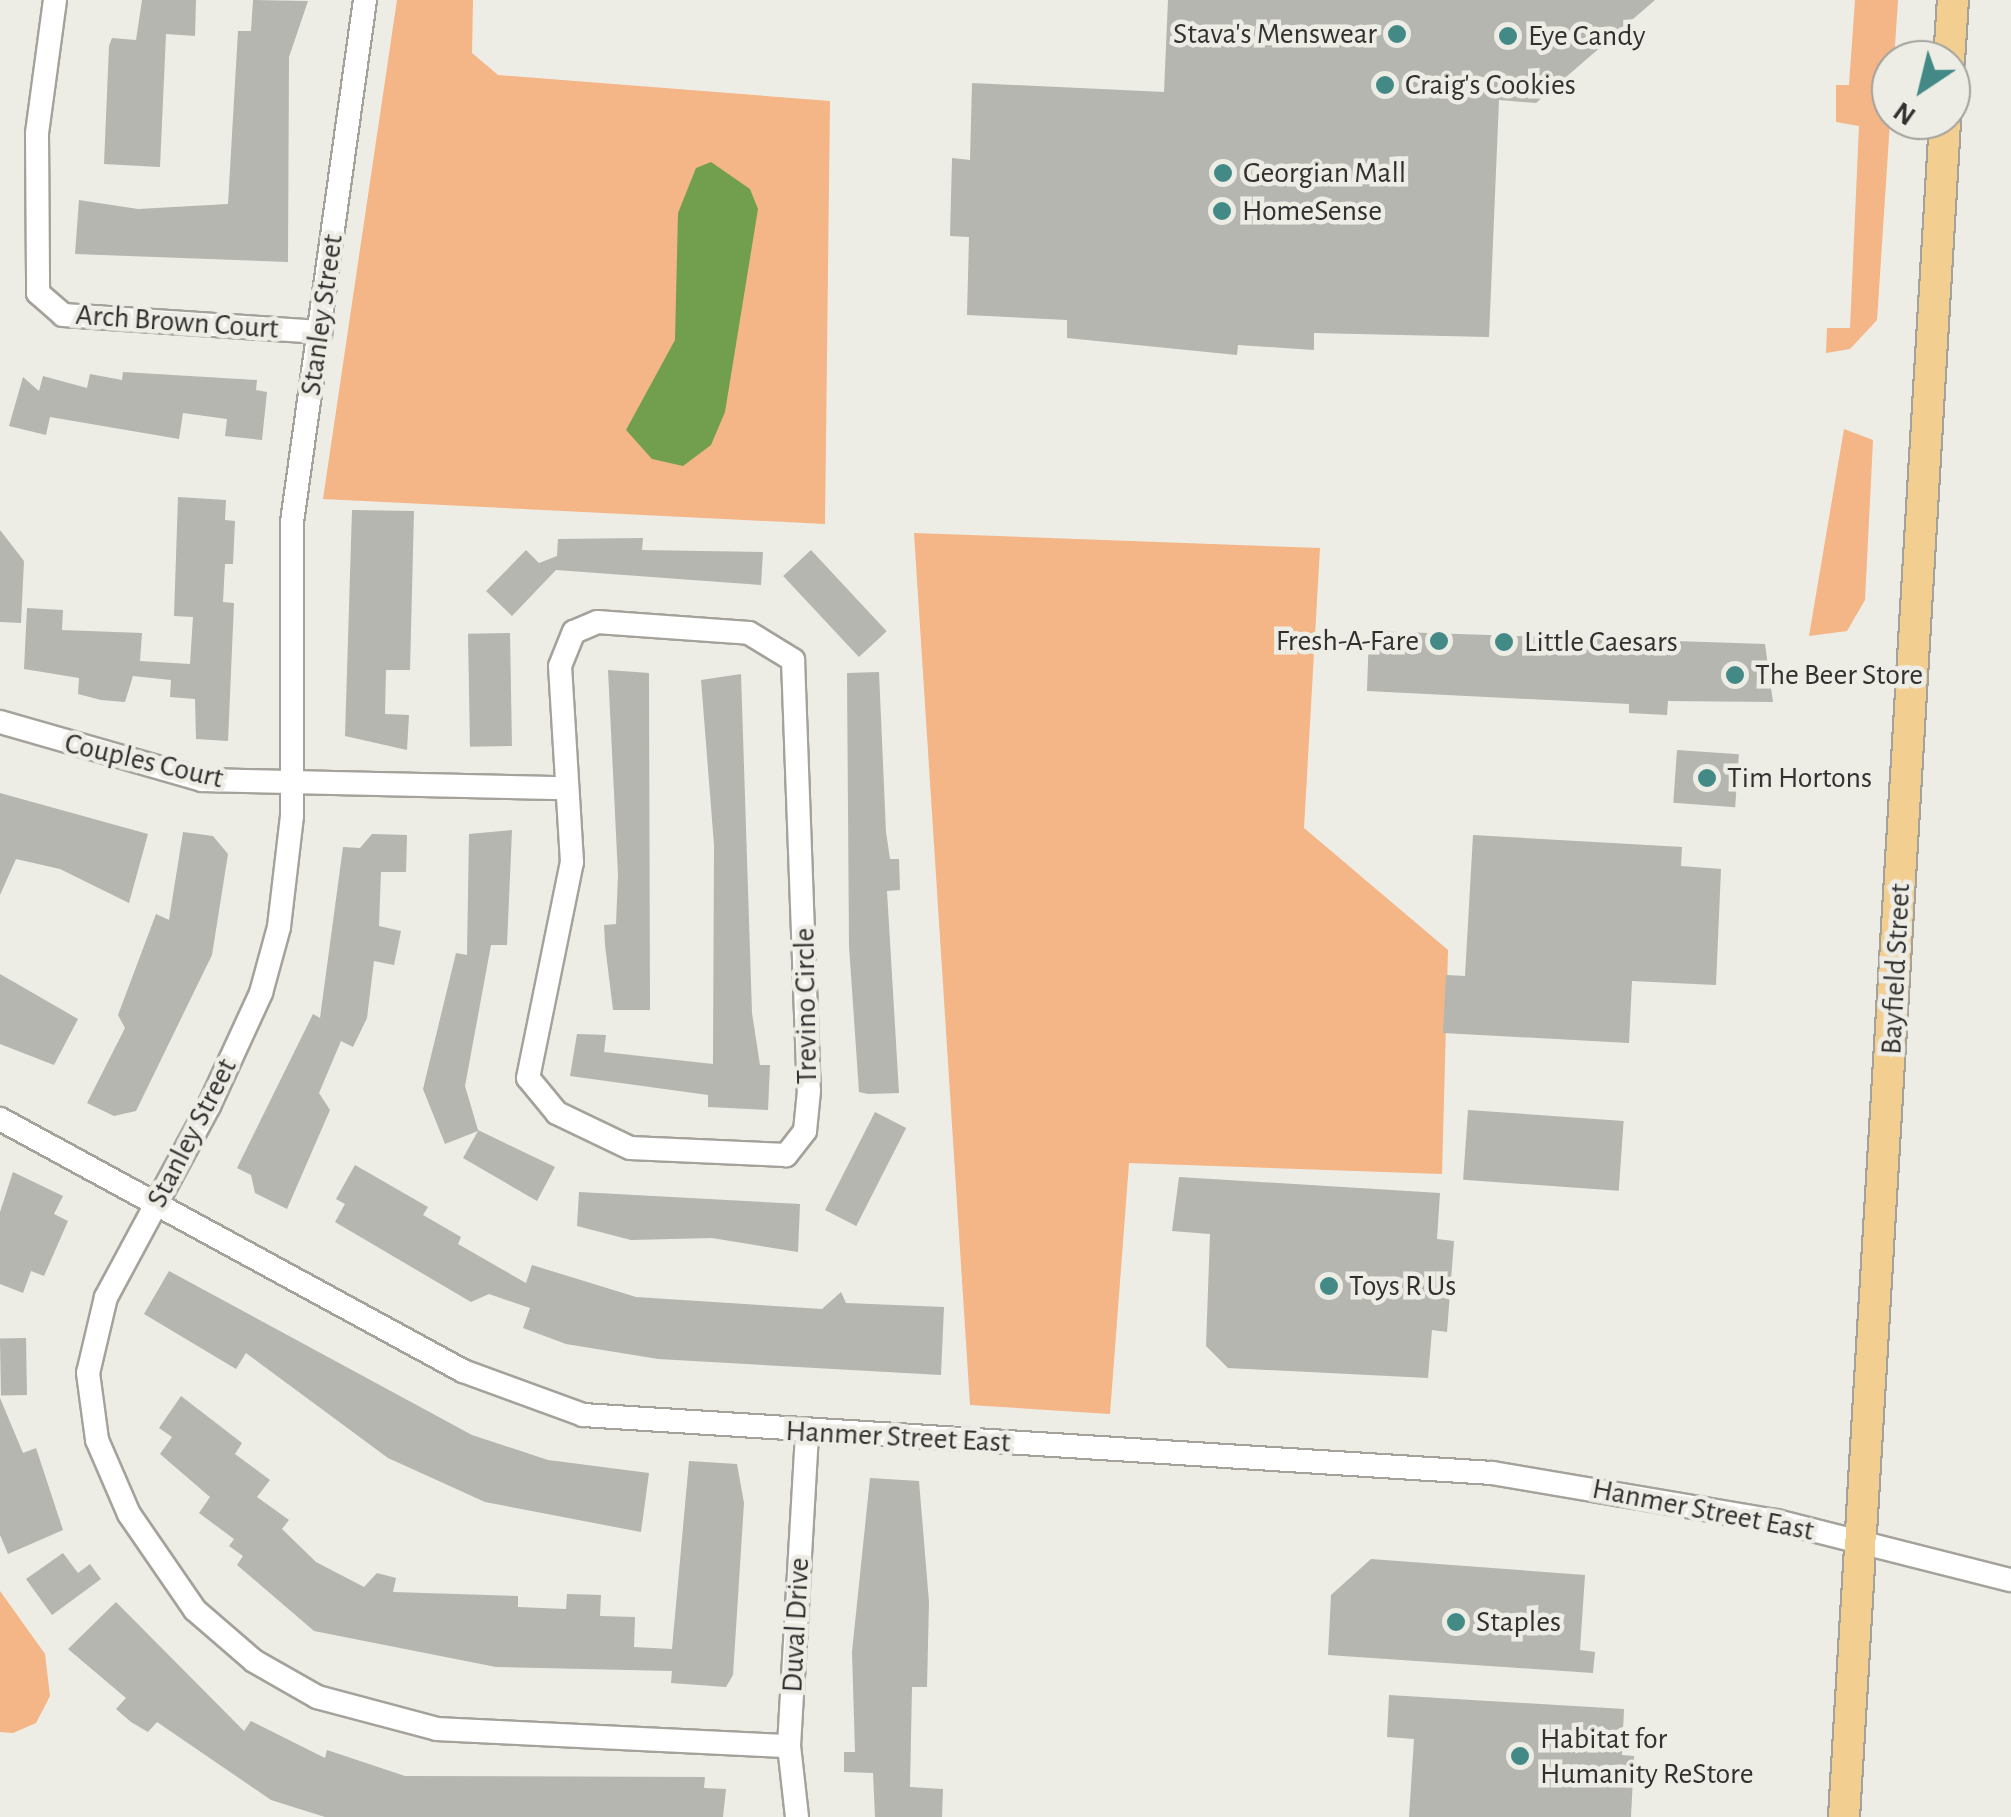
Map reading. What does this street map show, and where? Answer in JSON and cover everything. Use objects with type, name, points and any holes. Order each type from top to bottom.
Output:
[{"type":"main road","points":[[1950,40],[1953,0]]},
{"type":"main road","name":"Bayfield Street","points":[[1844,1817],[1944,140]]},
{"type":"street","name":"Arch Brown Court","points":[[56,0],[37,134],[38,292],[62,315],[320,332]]},
{"type":"street","name":"Stanley Street","points":[[364,0],[292,522],[291,788],[273,957],[92,1338],[90,1406],[128,1514],[221,1635],[286,1681],[390,1721],[789,1746]]},
{"type":"street","name":"Trevino Circle","points":[[585,626],[749,633],[793,660],[809,1090],[805,1131],[786,1155],[630,1148],[557,1113],[532,1089],[530,1054],[572,862],[564,788],[560,666],[585,626]]},
{"type":"street","name":"Couples Court","points":[[0,722],[202,780],[291,788]]},
{"type":"street","points":[[291,788],[564,788]]},
{"type":"street","name":"Hanmer Street East","points":[[0,1119],[158,1200],[462,1371],[537,1402],[635,1422],[1492,1473],[1861,1544],[2011,1580]]},
{"type":"street","name":"Duval Drive","points":[[797,1817],[789,1746],[807,1432]]},
{"type":"shaded area","points":[[397,0],[473,0],[472,53],[498,75],[830,101],[825,524],[323,499]]},
{"type":"shaded area","points":[[1855,0],[1898,0],[1895,40],[1871,40],[1871,140],[1889,140],[1877,320],[1850,349],[1826,353],[1827,328],[1850,328],[1859,126],[1836,122],[1836,85],[1849,85]]},
{"type":"shaded area","points":[[711,162],[750,189],[758,209],[725,412],[711,445],[683,466],[652,459],[626,430],[675,340],[678,213],[696,168]]},
{"type":"shaded area","points":[[1844,429],[1873,440],[1865,600],[1847,631],[1809,636]]},
{"type":"shaded area","points":[[914,533],[1320,548],[1304,828],[1448,950],[1442,1174],[1129,1163],[1110,1414],[970,1405]]},
{"type":"shaded area","points":[[0,1591],[45,1654],[50,1696],[36,1723],[13,1733],[0,1732]]},
{"type":"building","points":[[142,0],[196,0],[195,36],[166,34],[160,167],[104,164],[109,46],[112,38],[136,40]]},
{"type":"building","points":[[253,0],[308,1],[289,57],[288,262],[75,254],[79,200],[138,209],[228,204],[238,31],[251,31]]},
{"type":"building","name":"Georgian Mall","points":[[1168,0],[1655,0],[1536,103],[1499,100],[1489,337],[1314,333],[1314,350],[1238,345],[1237,355],[1067,338],[1067,320],[967,315],[969,237],[950,236],[952,158],[970,160],[972,83],[1164,92]]},
{"type":"building","points":[[123,372],[257,380],[256,390],[267,392],[262,440],[225,436],[227,419],[183,413],[179,439],[50,417],[46,435],[9,426],[23,377],[39,391],[43,376],[87,388],[90,374],[122,380]]},
{"type":"building","points":[[178,497],[226,500],[225,520],[235,521],[233,564],[225,564],[223,602],[234,603],[228,741],[196,739],[195,699],[170,697],[171,680],[133,676],[125,702],[78,694],[79,678],[24,669],[27,608],[63,610],[62,630],[142,633],[140,661],[190,664],[193,617],[174,616]]},
{"type":"building","points":[[352,510],[414,511],[410,670],[386,670],[385,714],[409,715],[407,750],[345,736]]},
{"type":"building","points":[[0,530],[24,561],[21,623],[0,622]]},
{"type":"building","points":[[643,538],[642,550],[763,552],[761,585],[556,570],[512,616],[486,591],[526,550],[539,563],[557,556],[558,539]]},
{"type":"building","points":[[811,550],[887,631],[859,657],[783,576]]},
{"type":"building","points":[[1369,631],[1765,644],[1773,702],[1668,701],[1667,715],[1629,713],[1629,704],[1367,691]]},
{"type":"building","points":[[510,633],[512,746],[470,747],[468,634]]},
{"type":"building","points":[[608,670],[649,673],[650,1010],[613,1010],[604,925],[616,924],[618,875]]},
{"type":"building","points":[[879,672],[886,832],[890,859],[899,859],[900,890],[887,891],[899,1093],[868,1094],[859,1092],[849,946],[847,673]]},
{"type":"building","points":[[741,674],[752,1013],[760,1065],[770,1065],[768,1110],[708,1107],[708,1095],[570,1076],[577,1034],[606,1035],[604,1052],[713,1064],[714,845],[701,680]]},
{"type":"building","name":"Tim Hortons","points":[[1677,750],[1739,754],[1735,807],[1673,803]]},
{"type":"building","points":[[0,793],[148,834],[129,903],[60,869],[16,859],[0,895]]},
{"type":"building","points":[[512,830],[507,945],[491,945],[465,1086],[478,1130],[555,1167],[537,1201],[463,1158],[478,1131],[445,1144],[423,1089],[456,953],[467,955],[469,834]]},
{"type":"building","points":[[183,832],[213,836],[228,854],[212,955],[136,1111],[114,1116],[87,1103],[125,1028],[118,1015],[156,914],[169,920]]},
{"type":"building","points":[[372,834],[407,835],[406,872],[381,872],[379,926],[401,931],[394,965],[374,961],[367,1018],[353,1047],[341,1041],[319,1093],[330,1110],[287,1209],[255,1193],[251,1175],[237,1168],[313,1014],[320,1018],[343,847],[360,848]]},
{"type":"building","points":[[1473,835],[1682,847],[1681,866],[1721,869],[1716,985],[1632,981],[1629,1043],[1443,1033],[1446,975],[1465,976]]},
{"type":"building","points":[[0,974],[78,1019],[54,1065],[0,1044]]},
{"type":"building","points":[[1468,1110],[1624,1121],[1619,1191],[1463,1180]]},
{"type":"building","points":[[875,1112],[906,1128],[856,1226],[825,1210]]},
{"type":"building","points":[[355,1165],[428,1207],[423,1215],[461,1237],[458,1244],[526,1283],[532,1265],[636,1297],[822,1309],[841,1292],[846,1303],[944,1307],[941,1375],[658,1359],[566,1344],[523,1328],[530,1308],[489,1294],[471,1302],[335,1222],[345,1204],[336,1199]]},
{"type":"building","points":[[13,1172],[63,1196],[54,1214],[68,1221],[44,1276],[31,1271],[23,1293],[0,1284],[0,1212]]},
{"type":"building","name":"Toys R Us","points":[[1179,1177],[1440,1193],[1437,1239],[1454,1241],[1447,1332],[1432,1330],[1428,1378],[1228,1368],[1206,1346],[1210,1234],[1172,1231]]},
{"type":"building","points":[[579,1192],[800,1204],[798,1252],[712,1238],[631,1240],[577,1226]]},
{"type":"building","points":[[169,1271],[472,1435],[548,1460],[649,1473],[641,1532],[485,1502],[388,1458],[246,1353],[236,1369],[144,1314]]},
{"type":"building","points":[[0,1338],[26,1338],[27,1395],[1,1395]]},
{"type":"building","points":[[181,1396],[242,1443],[235,1454],[270,1480],[257,1497],[289,1520],[282,1529],[316,1562],[364,1587],[377,1573],[396,1578],[393,1592],[518,1596],[518,1607],[566,1609],[567,1594],[601,1595],[600,1616],[635,1617],[634,1647],[672,1649],[689,1461],[737,1464],[744,1503],[733,1675],[726,1687],[671,1683],[672,1671],[496,1667],[314,1631],[237,1565],[243,1556],[229,1546],[234,1539],[199,1513],[210,1497],[160,1454],[172,1437],[159,1428]]},
{"type":"building","points":[[0,1398],[23,1453],[36,1448],[63,1530],[8,1554],[0,1535]]},
{"type":"building","points":[[870,1478],[919,1481],[929,1602],[927,1687],[912,1687],[910,1787],[943,1789],[942,1817],[875,1817],[873,1773],[844,1772],[844,1752],[855,1752],[852,1652]]},
{"type":"building","points":[[63,1553],[78,1573],[90,1564],[101,1579],[52,1615],[26,1579]]},
{"type":"building","name":"Staples","points":[[1371,1559],[1585,1575],[1580,1650],[1595,1652],[1593,1673],[1328,1655],[1331,1595]]},
{"type":"building","points":[[116,1602],[244,1731],[251,1721],[325,1758],[327,1750],[405,1776],[705,1777],[704,1788],[726,1789],[723,1817],[325,1817],[271,1800],[157,1722],[148,1732],[131,1722],[116,1709],[126,1698],[68,1649]]},
{"type":"building","name":"Habitat for Humanity ReStore","points":[[1389,1695],[1624,1709],[1622,1755],[1634,1756],[1631,1817],[1409,1817],[1414,1739],[1387,1737]]},
{"type":"place","name":"Stava's Menswear","points":[[1397,34]]},
{"type":"place","name":"Eye Candy","points":[[1508,36]]},
{"type":"place","name":"Craig's Cookies","points":[[1385,85]]},
{"type":"place","name":"Georgian Mall","points":[[1223,173]]},
{"type":"place","name":"HomeSense","points":[[1222,211]]},
{"type":"place","name":"Fresh-A-Fare","points":[[1439,641]]},
{"type":"place","name":"Little Caesars","points":[[1504,642]]},
{"type":"place","name":"The Beer Store","points":[[1735,675]]},
{"type":"place","name":"Tim Hortons","points":[[1707,778]]},
{"type":"place","name":"Toys R Us","points":[[1329,1286]]},
{"type":"place","name":"Staples","points":[[1456,1622]]},
{"type":"place","name":"Habitat for Humanity ReStore","points":[[1520,1756]]}]
